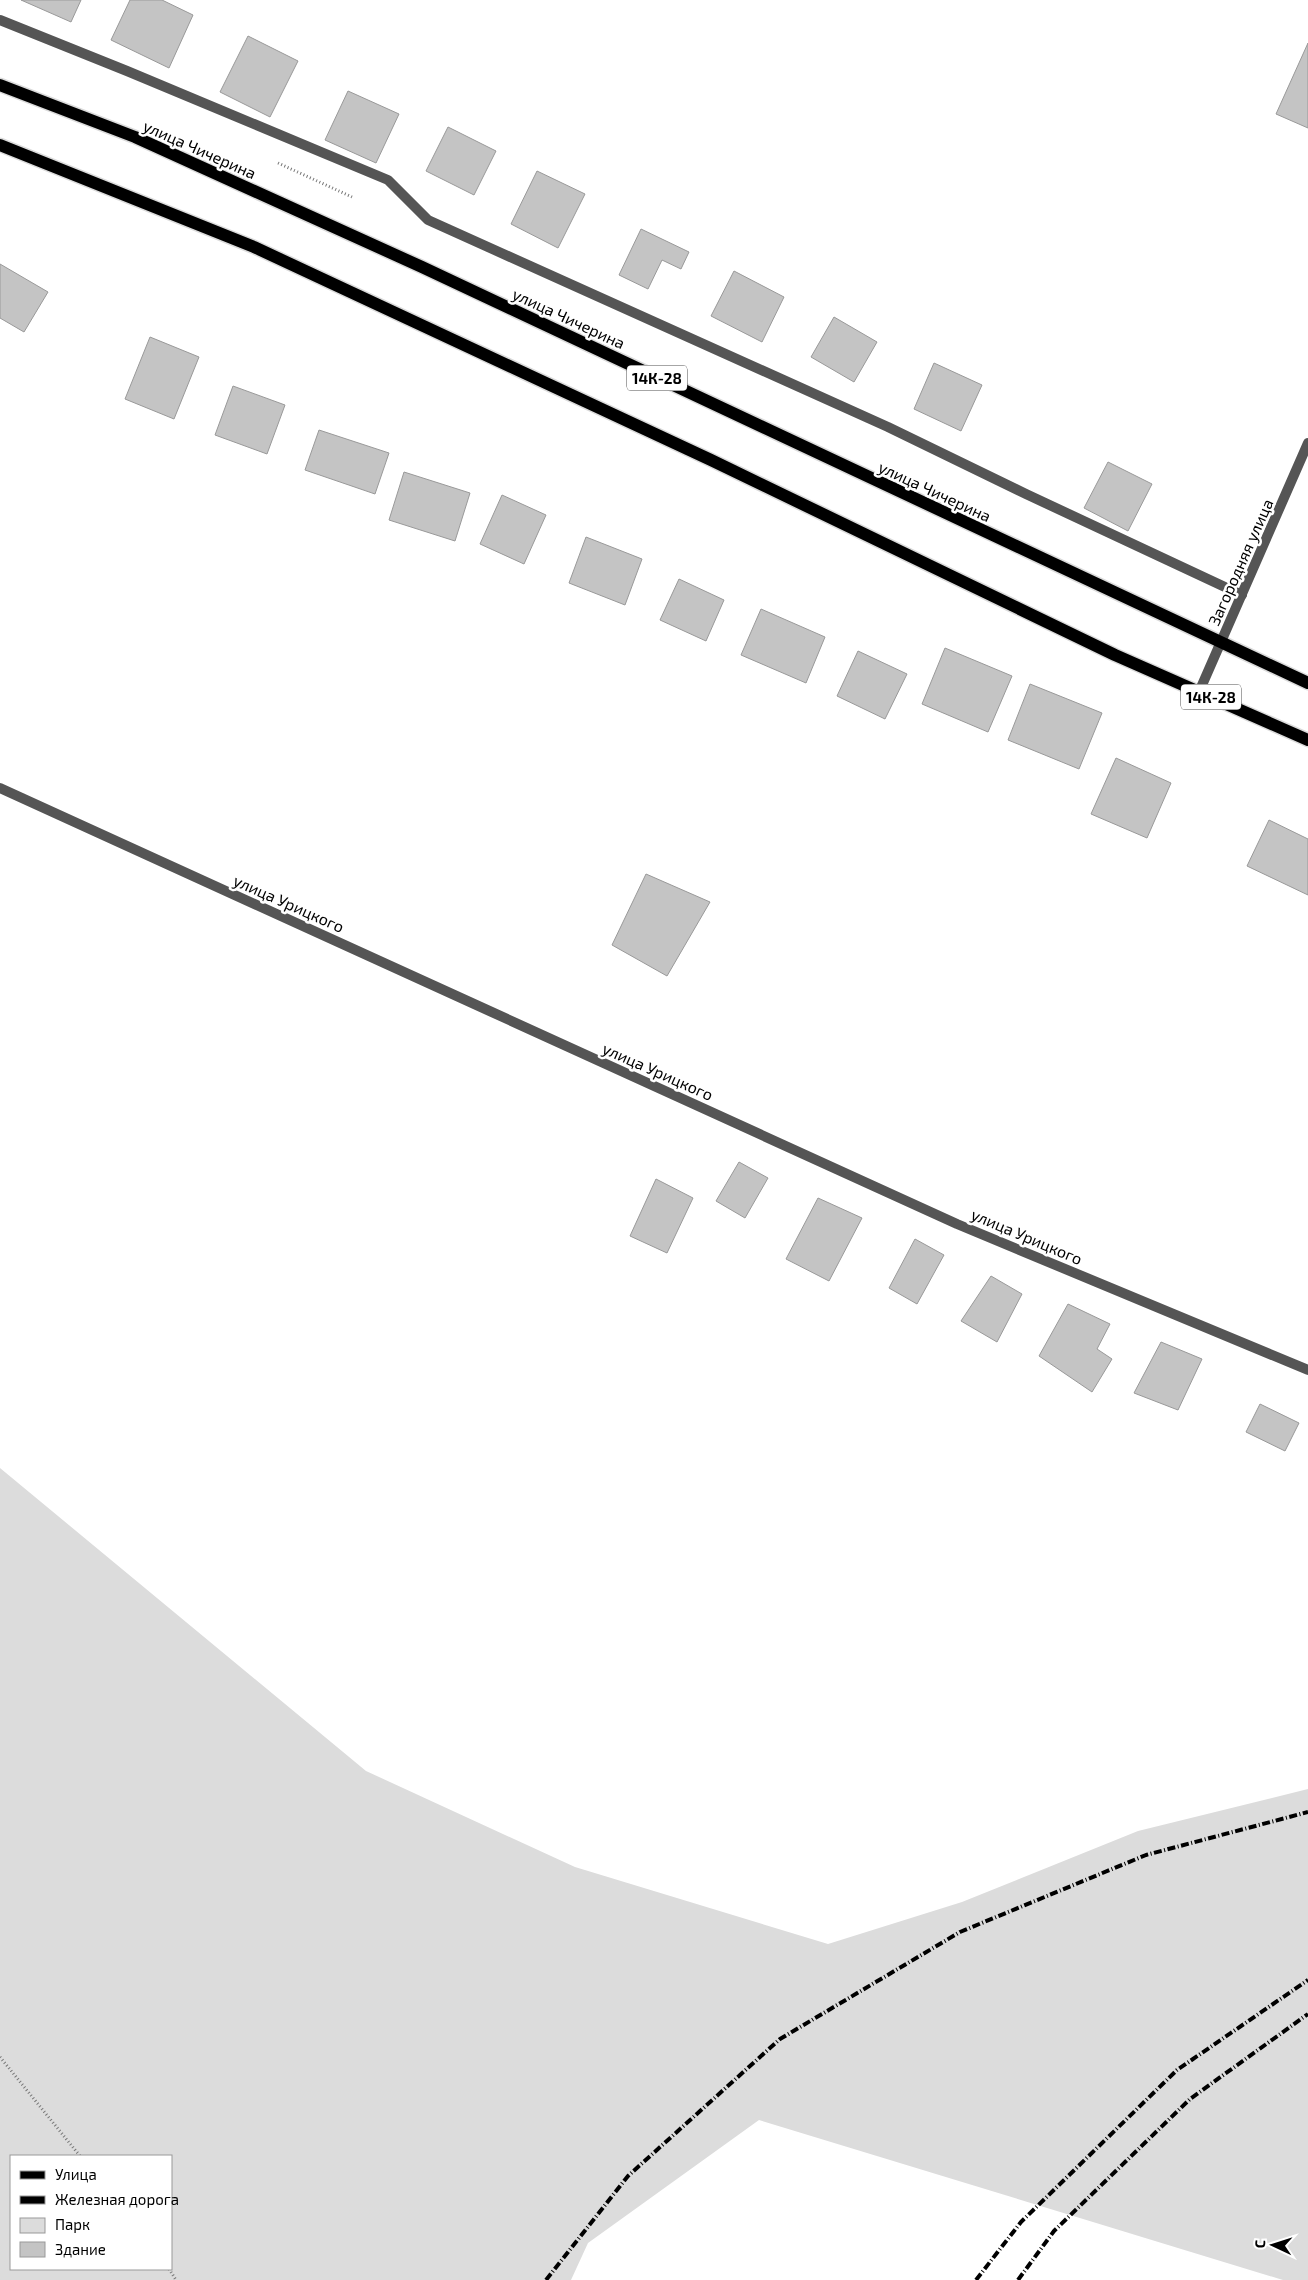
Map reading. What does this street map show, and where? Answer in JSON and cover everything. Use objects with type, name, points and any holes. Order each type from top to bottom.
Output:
[{"type":"main road","name":"улица Чичерина","points":[[0,85],[135,137],[404,259],[1308,683]]},
{"type":"main road","name":"14К-28","points":[[0,145],[254,247],[702,456],[1115,655],[1308,740]]},
{"type":"street","points":[[0,20],[388,180],[428,220],[888,427],[1242,595]]},
{"type":"street","name":"Загородняя улица","points":[[1200,692],[1308,443]]},
{"type":"street","name":"улица Урицкого","points":[[0,788],[957,1224],[1308,1370]]},
{"type":"path","points":[[272,160],[352,197]]},
{"type":"path","points":[[0,2057],[79,2155]]},
{"type":"green space","points":[[0,1468],[366,1771],[575,1867],[828,1944],[962,1902],[1138,1831],[1308,1789],[1308,2280],[1283,2280],[759,2120],[588,2243],[571,2280],[0,2280]]},
{"type":"building","points":[[21,0],[81,0],[71,22]]},
{"type":"building","points":[[130,0],[162,0],[193,15],[169,68],[111,40]]},
{"type":"building","points":[[248,36],[298,61],[270,117],[220,92]]},
{"type":"building","points":[[1308,43],[1308,128],[1276,114]]},
{"type":"building","points":[[348,91],[399,114],[376,163],[325,140]]},
{"type":"building","points":[[448,127],[496,151],[474,195],[426,171]]},
{"type":"building","points":[[537,171],[585,194],[558,248],[511,224]]},
{"type":"building","points":[[641,229],[689,252],[681,269],[662,260],[648,289],[619,275]]},
{"type":"building","points":[[0,264],[48,292],[24,332],[0,318]]},
{"type":"building","points":[[734,271],[784,297],[762,342],[711,316]]},
{"type":"building","points":[[834,317],[877,342],[854,382],[811,357]]},
{"type":"building","points":[[150,337],[199,357],[174,419],[125,399]]},
{"type":"building","points":[[934,363],[982,385],[961,431],[914,409]]},
{"type":"building","points":[[233,386],[285,405],[267,454],[215,435]]},
{"type":"building","points":[[319,430],[389,453],[375,494],[305,470]]},
{"type":"building","points":[[1108,462],[1152,484],[1128,531],[1084,508]]},
{"type":"building","points":[[404,472],[470,493],[455,541],[389,520]]},
{"type":"building","points":[[502,495],[546,515],[524,564],[480,544]]},
{"type":"building","points":[[586,537],[642,559],[625,605],[569,583]]},
{"type":"building","points":[[679,579],[724,600],[706,641],[660,620]]},
{"type":"building","points":[[761,609],[825,637],[806,683],[741,655]]},
{"type":"building","points":[[945,648],[1012,676],[988,732],[922,704]]},
{"type":"building","points":[[858,651],[907,674],[885,719],[837,696]]},
{"type":"building","points":[[1030,684],[1102,713],[1079,769],[1008,740]]},
{"type":"building","points":[[1116,758],[1171,783],[1147,838],[1091,814]]},
{"type":"building","points":[[1269,820],[1308,839],[1308,895],[1247,866]]},
{"type":"building","points":[[646,874],[710,902],[667,976],[612,945]]},
{"type":"building","points":[[739,1162],[768,1178],[745,1218],[716,1201]]},
{"type":"building","points":[[656,1179],[693,1198],[667,1253],[630,1236]]},
{"type":"building","points":[[818,1198],[862,1218],[829,1281],[786,1259]]},
{"type":"building","points":[[915,1239],[944,1255],[917,1304],[889,1288]]},
{"type":"building","points":[[991,1276],[1022,1294],[997,1342],[961,1321]]},
{"type":"building","points":[[1068,1304],[1110,1324],[1097,1349],[1112,1359],[1092,1392],[1039,1356]]},
{"type":"building","points":[[1161,1342],[1202,1359],[1178,1410],[1134,1393]]},
{"type":"building","points":[[1260,1404],[1299,1423],[1285,1451],[1246,1432]]},
{"type":"railway","points":[[546,2280],[628,2176],[780,2039],[960,1932],[1146,1855],[1308,1812]]},
{"type":"railway","points":[[976,2280],[1021,2222],[1177,2070],[1308,1980]]},
{"type":"railway","points":[[1018,2280],[1054,2231],[1190,2099],[1308,2014]]}]
